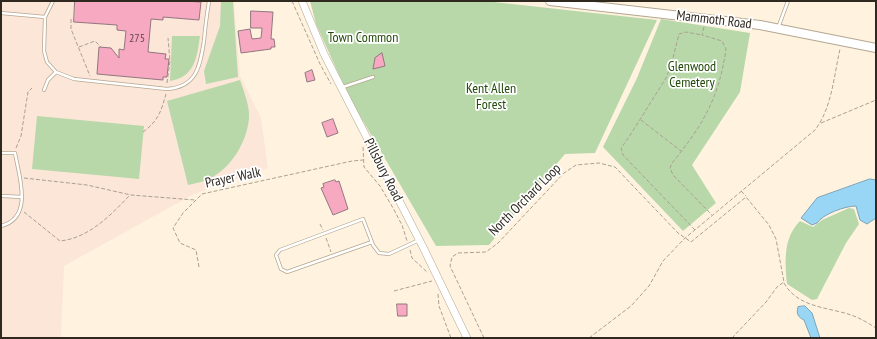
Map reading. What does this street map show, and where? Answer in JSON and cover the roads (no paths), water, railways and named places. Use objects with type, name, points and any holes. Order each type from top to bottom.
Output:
[{"type":"main road","name":"Mammoth Road","points":[[550,1],[778,28],[876,48]]},
{"type":"street","name":"Pillsbury Road","points":[[302,1],[311,26],[341,88],[420,240],[467,338]]},
{"type":"lane","points":[[53,1],[45,17],[45,57],[47,62],[56,72],[67,78],[167,89],[181,86],[192,79],[197,73],[201,58],[209,1]]},
{"type":"lane","points":[[778,28],[788,1]]},
{"type":"lane","points":[[1,13],[45,17]]},
{"type":"lane","points":[[44,90],[48,80],[56,72]]},
{"type":"lane","points":[[341,88],[373,77]]},
{"type":"lane","points":[[1,153],[15,153],[22,197],[21,209],[14,219],[8,224],[1,226]]},
{"type":"lane","points":[[3,196],[22,197]]},
{"type":"lane","points":[[372,242],[287,272],[280,269],[276,255],[280,250],[363,219],[372,242],[379,252],[389,254],[420,240]]},
{"type":"water","points":[[870,179],[876,180],[876,218],[867,224],[860,220],[856,206],[846,207],[835,211],[812,225],[801,218],[817,198]]},
{"type":"water","points":[[805,306],[812,313],[820,338],[811,338],[804,320],[798,315],[798,307]]},
{"type":"park label","name":"Town Common","points":[[363,38]]},
{"type":"park label","name":"Glenwood Cemetery","points":[[692,76]]},
{"type":"park label","name":"Kent Allen Forest","points":[[491,98]]}]
